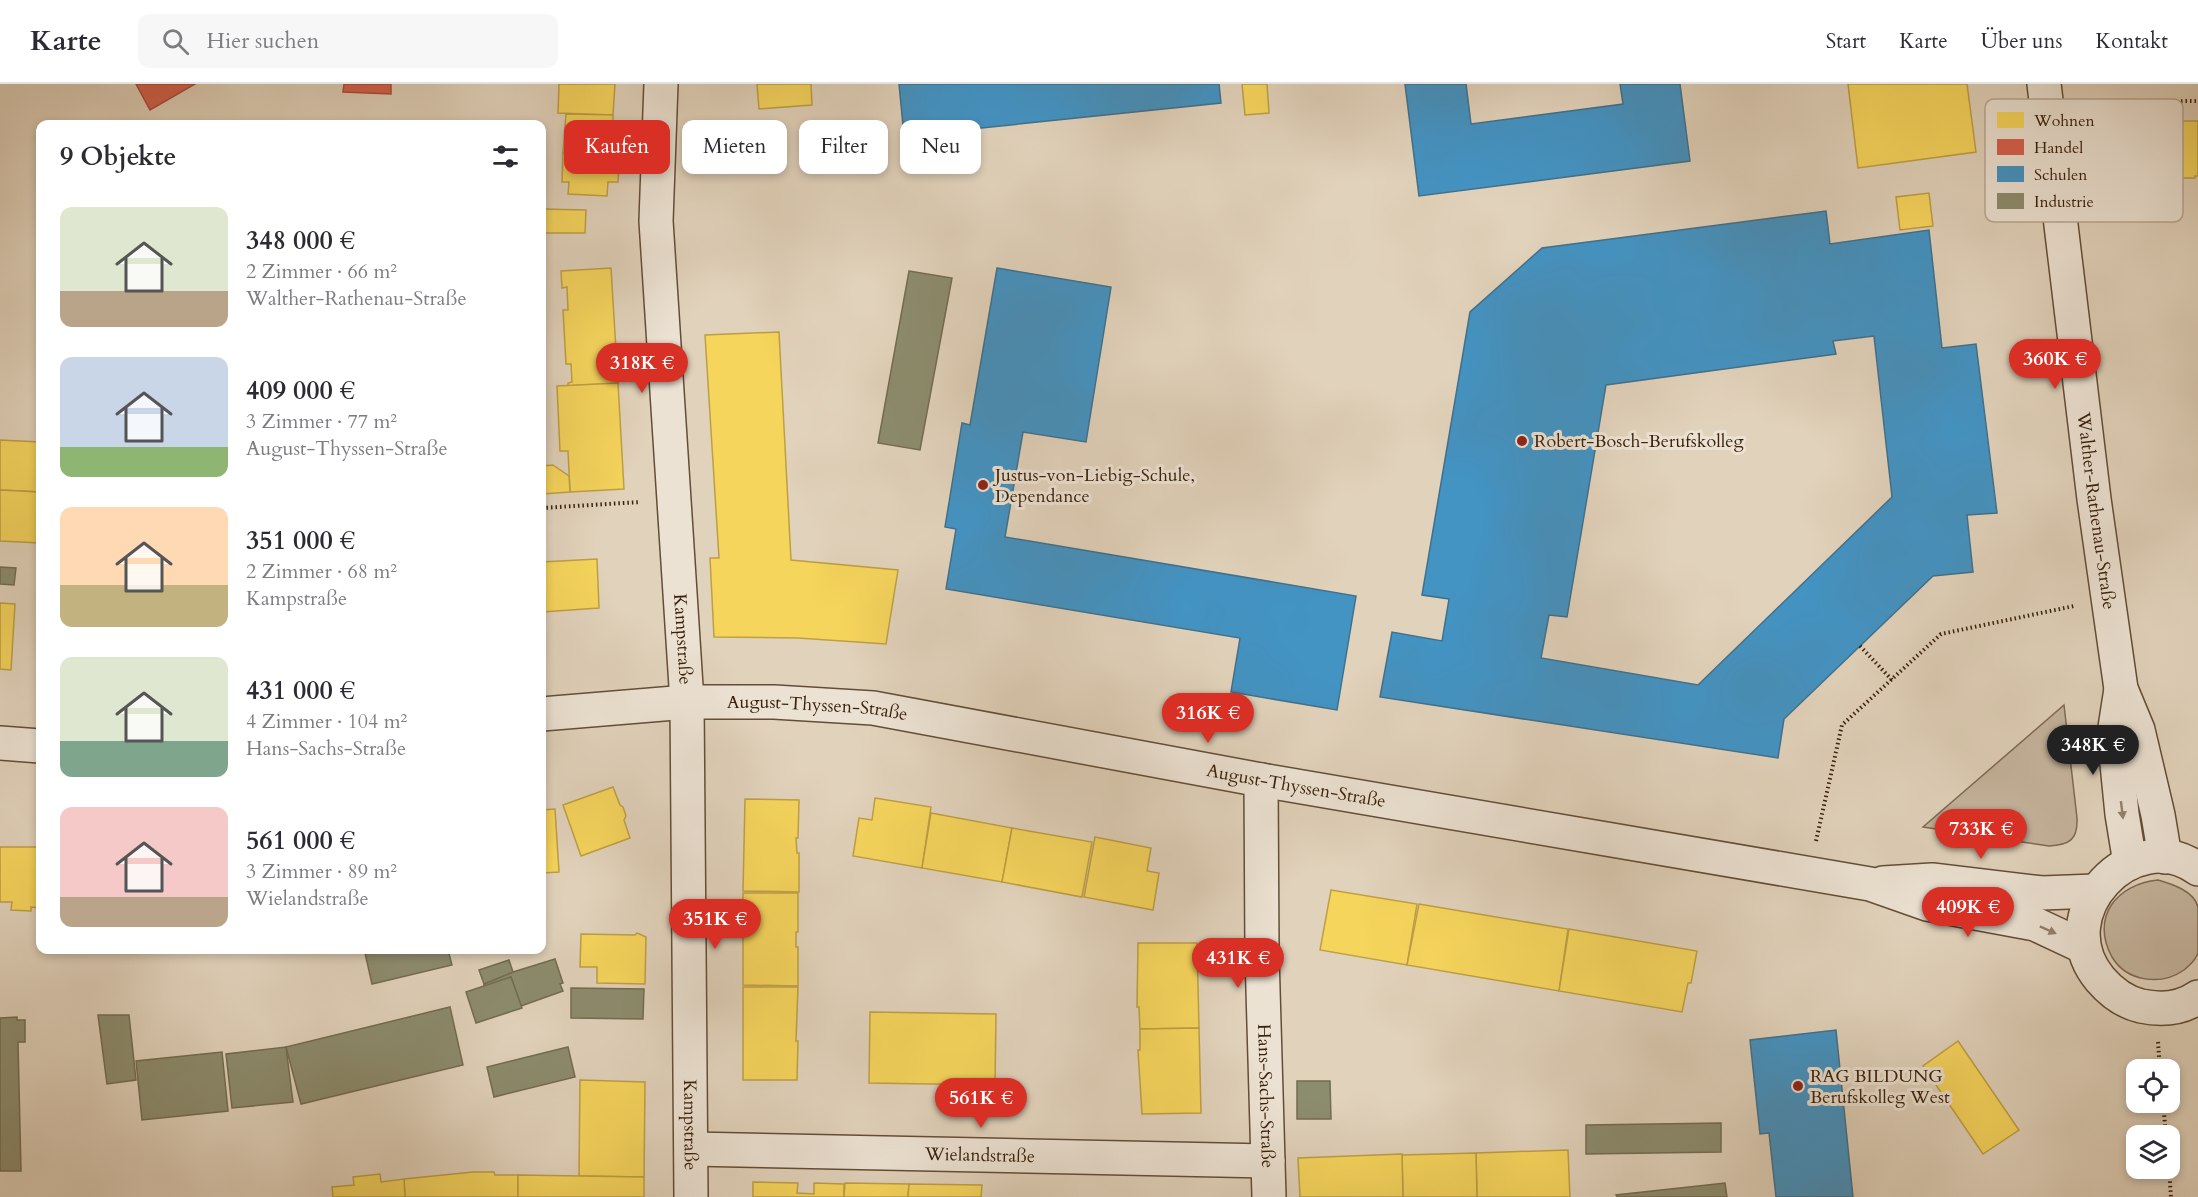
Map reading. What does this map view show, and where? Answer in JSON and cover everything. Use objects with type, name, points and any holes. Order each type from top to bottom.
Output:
[{"type":"street","name":"Kampstraße","points":[[661,84],[656,221],[687,702],[691,1197]]},
{"type":"street","name":"Walther-Rathenau-Straße","points":[[2061,222],[2094,499],[2121,689],[2138,730],[2158,815],[2165,857]]},
{"type":"street","name":"Walther-Rathenau-Straße","points":[[2121,689],[2114,734],[2130,863]]},
{"type":"street","name":"August-Thyssen-Straße","points":[[546,714],[687,702],[774,702],[873,708],[1261,780],[1870,884],[1926,904],[2035,924],[2084,947]]},
{"type":"street","points":[[0,743],[36,746]]},
{"type":"street","name":"Hans-Sachs-Straße","points":[[1261,780],[1262,955],[1269,1197]]},
{"type":"street","points":[[2198,869],[2179,860],[2165,857],[2147,858],[2130,863],[2110,875],[2095,891],[2085,918],[2084,947],[2093,970],[2109,990],[2131,1003],[2155,1008],[2176,1007],[2198,997]]},
{"type":"street","name":"August-Thyssen-Straße","points":[[1870,884],[1932,880],[2042,893],[2095,891]]},
{"type":"street","name":"Wielandstraße","points":[[692,1149],[1268,1161]]},
{"type":"path","points":[[2045,93],[2160,99]]},
{"type":"path","points":[[2183,100],[2198,101]]},
{"type":"path","points":[[546,508],[674,500]]},
{"type":"path","points":[[1808,874],[1842,725],[1941,634],[2108,598]]},
{"type":"path","points":[[1860,646],[1892,680]]},
{"type":"path","points":[[2170,1179],[2171,1197]]},
{"type":"shaded area","points":[[2064,705],[2077,818],[2076,832],[2071,840],[2067,843],[2049,846],[1923,827]]},
{"type":"shaded area","points":[[2158,880],[2182,889],[2196,901],[2198,953],[2184,970],[2155,980],[2135,976],[2118,965],[2106,942],[2104,929],[2111,905],[2120,896],[2130,888]]},
{"type":"building: Wohnen","points":[[559,84],[615,84],[613,115],[558,113]]},
{"type":"building: Wohnen","points":[[757,84],[811,84],[812,105],[759,109]]},
{"type":"building: Wohnen","points":[[1242,84],[1267,84],[1269,113],[1245,115]]},
{"type":"building: Wohnen","points":[[1848,84],[1967,84],[1976,152],[1858,168]]},
{"type":"building: Wohnen","points":[[566,114],[613,115],[613,120],[566,120]]},
{"type":"building: Wohnen","points":[[2183,121],[2198,121],[2198,176],[2183,178]]},
{"type":"building: Wohnen","points":[[563,153],[564,174],[618,174],[618,182],[608,182],[607,196],[568,194],[569,182],[562,182]]},
{"type":"building: Wohnen","points":[[1929,193],[1933,226],[1900,230],[1896,197]]},
{"type":"building: Wohnen","points":[[546,209],[586,210],[585,233],[546,233]]},
{"type":"building: Wohnen","points":[[611,268],[618,383],[568,386],[568,383],[572,382],[571,364],[566,364],[563,310],[568,310],[567,287],[562,288],[561,271]]},
{"type":"building: Wohnen","points":[[779,332],[791,560],[898,570],[886,644],[798,638],[714,637],[710,558],[719,558],[705,335]]},
{"type":"building: Wohnen","points":[[618,383],[624,489],[570,492],[568,451],[560,451],[557,386]]},
{"type":"building: Wohnen","points":[[0,440],[36,442],[36,492],[0,490]]},
{"type":"building: Wohnen","points":[[553,465],[569,476],[570,492],[546,494],[546,466]]},
{"type":"building: Wohnen","points":[[0,490],[36,492],[36,543],[0,541]]},
{"type":"building: Wohnen","points":[[597,559],[599,608],[546,612],[546,562]]},
{"type":"building: Wohnen","points":[[0,603],[15,604],[11,670],[0,669]]},
{"type":"building: Wohnen","points":[[613,787],[626,816],[624,820],[630,838],[581,856],[563,805]]},
{"type":"building: Wohnen","points":[[875,798],[931,807],[922,868],[853,856],[859,818],[872,820]]},
{"type":"building: Wohnen","points":[[745,799],[799,800],[798,838],[796,838],[797,853],[799,853],[799,892],[743,891]]},
{"type":"building: Wohnen","points":[[555,809],[559,872],[546,873],[546,810]]},
{"type":"building: Wohnen","points":[[931,813],[1012,828],[1002,882],[922,868]]},
{"type":"building: Wohnen","points":[[1012,828],[1092,842],[1082,897],[1002,882]]},
{"type":"building: Wohnen","points":[[1095,837],[1151,848],[1147,871],[1159,873],[1153,910],[1084,897]]},
{"type":"building: Wohnen","points":[[0,847],[36,847],[36,908],[31,907],[31,911],[11,910],[12,902],[0,902]]},
{"type":"building: Wohnen","points":[[1331,890],[1417,904],[1407,965],[1320,950]]},
{"type":"building: Wohnen","points":[[743,893],[798,893],[796,947],[798,947],[798,986],[743,985]]},
{"type":"building: Wohnen","points":[[1419,904],[1568,929],[1559,991],[1407,965]]},
{"type":"building: Wohnen","points":[[1569,929],[1697,951],[1691,983],[1688,983],[1682,1012],[1559,991]]},
{"type":"building: Wohnen","points":[[637,933],[646,937],[645,984],[597,983],[597,967],[580,967],[581,934],[635,935]]},
{"type":"building: Wohnen","points":[[1138,943],[1197,943],[1199,1028],[1140,1029],[1139,1007],[1137,1007]]},
{"type":"building: Wohnen","points":[[743,987],[798,987],[797,1080],[743,1080]]},
{"type":"building: Wohnen","points":[[870,1012],[996,1014],[995,1085],[869,1083]]},
{"type":"building: Wohnen","points":[[1199,1028],[1201,1113],[1142,1114],[1138,1050],[1140,1050],[1140,1029]]},
{"type":"building: Wohnen","points":[[1958,1041],[2019,1130],[1983,1154],[1923,1066]]},
{"type":"building: Wohnen","points":[[580,1080],[645,1082],[644,1177],[579,1176]]},
{"type":"building: Wohnen","points":[[1568,1150],[1570,1197],[1477,1197],[1476,1153]]},
{"type":"building: Wohnen","points":[[1476,1153],[1477,1197],[1403,1197],[1402,1155]]},
{"type":"building: Wohnen","points":[[1402,1154],[1403,1197],[1300,1197],[1298,1158]]},
{"type":"building: Wohnen","points":[[473,1172],[518,1175],[518,1197],[405,1197],[404,1179]]},
{"type":"building: Wohnen","points":[[380,1174],[381,1182],[404,1179],[405,1197],[333,1197],[332,1187],[354,1185],[353,1177]]},
{"type":"building: Wohnen","points":[[518,1175],[644,1177],[644,1197],[518,1197]]},
{"type":"building: Wohnen","points":[[753,1182],[798,1183],[797,1193],[814,1194],[814,1183],[844,1184],[844,1197],[753,1197]]},
{"type":"building: Wohnen","points":[[845,1183],[909,1184],[908,1197],[844,1197]]},
{"type":"building: Wohnen","points":[[909,1184],[982,1185],[981,1197],[908,1197]]},
{"type":"building: Handel","points":[[136,84],[195,84],[150,110]]},
{"type":"building: Handel","points":[[344,84],[391,84],[391,94],[343,92]]},
{"type":"building: Schulen","points":[[899,84],[1219,84],[1221,103],[981,128],[981,120],[902,120]]},
{"type":"building: Schulen","points":[[1405,84],[1466,84],[1471,124],[1623,104],[1620,84],[1680,84],[1690,161],[1419,196]]},
{"type":"building: Schulen","name":"Robert-Bosch-Berufskolleg","points":[[1826,211],[1830,244],[1929,230],[1942,348],[1976,344],[1997,513],[1967,515],[1973,572],[1933,576],[1784,719],[1778,758],[1380,697],[1392,632],[1442,641],[1449,599],[1422,595],[1470,312],[1542,248]],"holes":[[[1874,336],[1892,497],[1698,685],[1541,658],[1549,615],[1567,617],[1606,385],[1836,354],[1833,341]]]},
{"type":"building: Schulen","name":"Justus-von-Liebig-Schule, Dependance","points":[[997,268],[1111,287],[1086,442],[1023,432],[1005,537],[1356,596],[1337,710],[1231,692],[1240,638],[946,589],[956,529],[945,527],[962,423],[970,425]]},
{"type":"building: Schulen","name":"RAG BILDUNG Berufskolleg West","points":[[1836,1030],[1853,1197],[1776,1197],[1769,1133],[1760,1134],[1750,1040]]},
{"type":"building: Industrie","points":[[909,271],[952,278],[920,450],[878,443]]},
{"type":"building: Industrie","points":[[0,567],[16,568],[14,585],[0,584]]},
{"type":"building: Industrie","points":[[365,954],[449,954],[452,965],[372,984]]},
{"type":"building: Industrie","points":[[555,959],[563,983],[560,984],[563,991],[521,1006],[511,977],[484,987],[484,984],[513,972]]},
{"type":"building: Industrie","points":[[509,960],[513,972],[484,984],[479,970]]},
{"type":"building: Industrie","points":[[511,977],[522,1008],[476,1023],[466,992]]},
{"type":"building: Industrie","points":[[571,988],[644,989],[643,1019],[571,1018]]},
{"type":"building: Industrie","points":[[450,1007],[463,1065],[301,1104],[286,1047]]},
{"type":"building: Industrie","points":[[98,1015],[129,1015],[136,1080],[107,1084]]},
{"type":"building: Industrie","points":[[17,1017],[17,1020],[25,1020],[25,1042],[18,1042],[21,1171],[0,1171],[0,1018]]},
{"type":"building: Industrie","points":[[286,1047],[293,1102],[232,1108],[226,1054]]},
{"type":"building: Industrie","points":[[568,1047],[575,1077],[494,1097],[487,1067]]},
{"type":"building: Industrie","points":[[222,1052],[228,1111],[142,1120],[136,1061]]},
{"type":"building: Industrie","points":[[1297,1081],[1330,1081],[1331,1119],[1297,1119]]},
{"type":"building: Industrie","points":[[1721,1123],[1721,1152],[1586,1154],[1586,1125]]},
{"type":"building: Industrie","points":[[1725,1183],[1727,1197],[1617,1197],[1616,1195]]},
{"type":"place","name":"Robert-Bosch-Berufskolleg","points":[[1522,441]]},
{"type":"place","name":"Justus-von-Liebig-Schule, Dependance","points":[[983,485]]},
{"type":"place","name":"RAG BILDUNG Berufskolleg West","points":[[1798,1086]]}]
